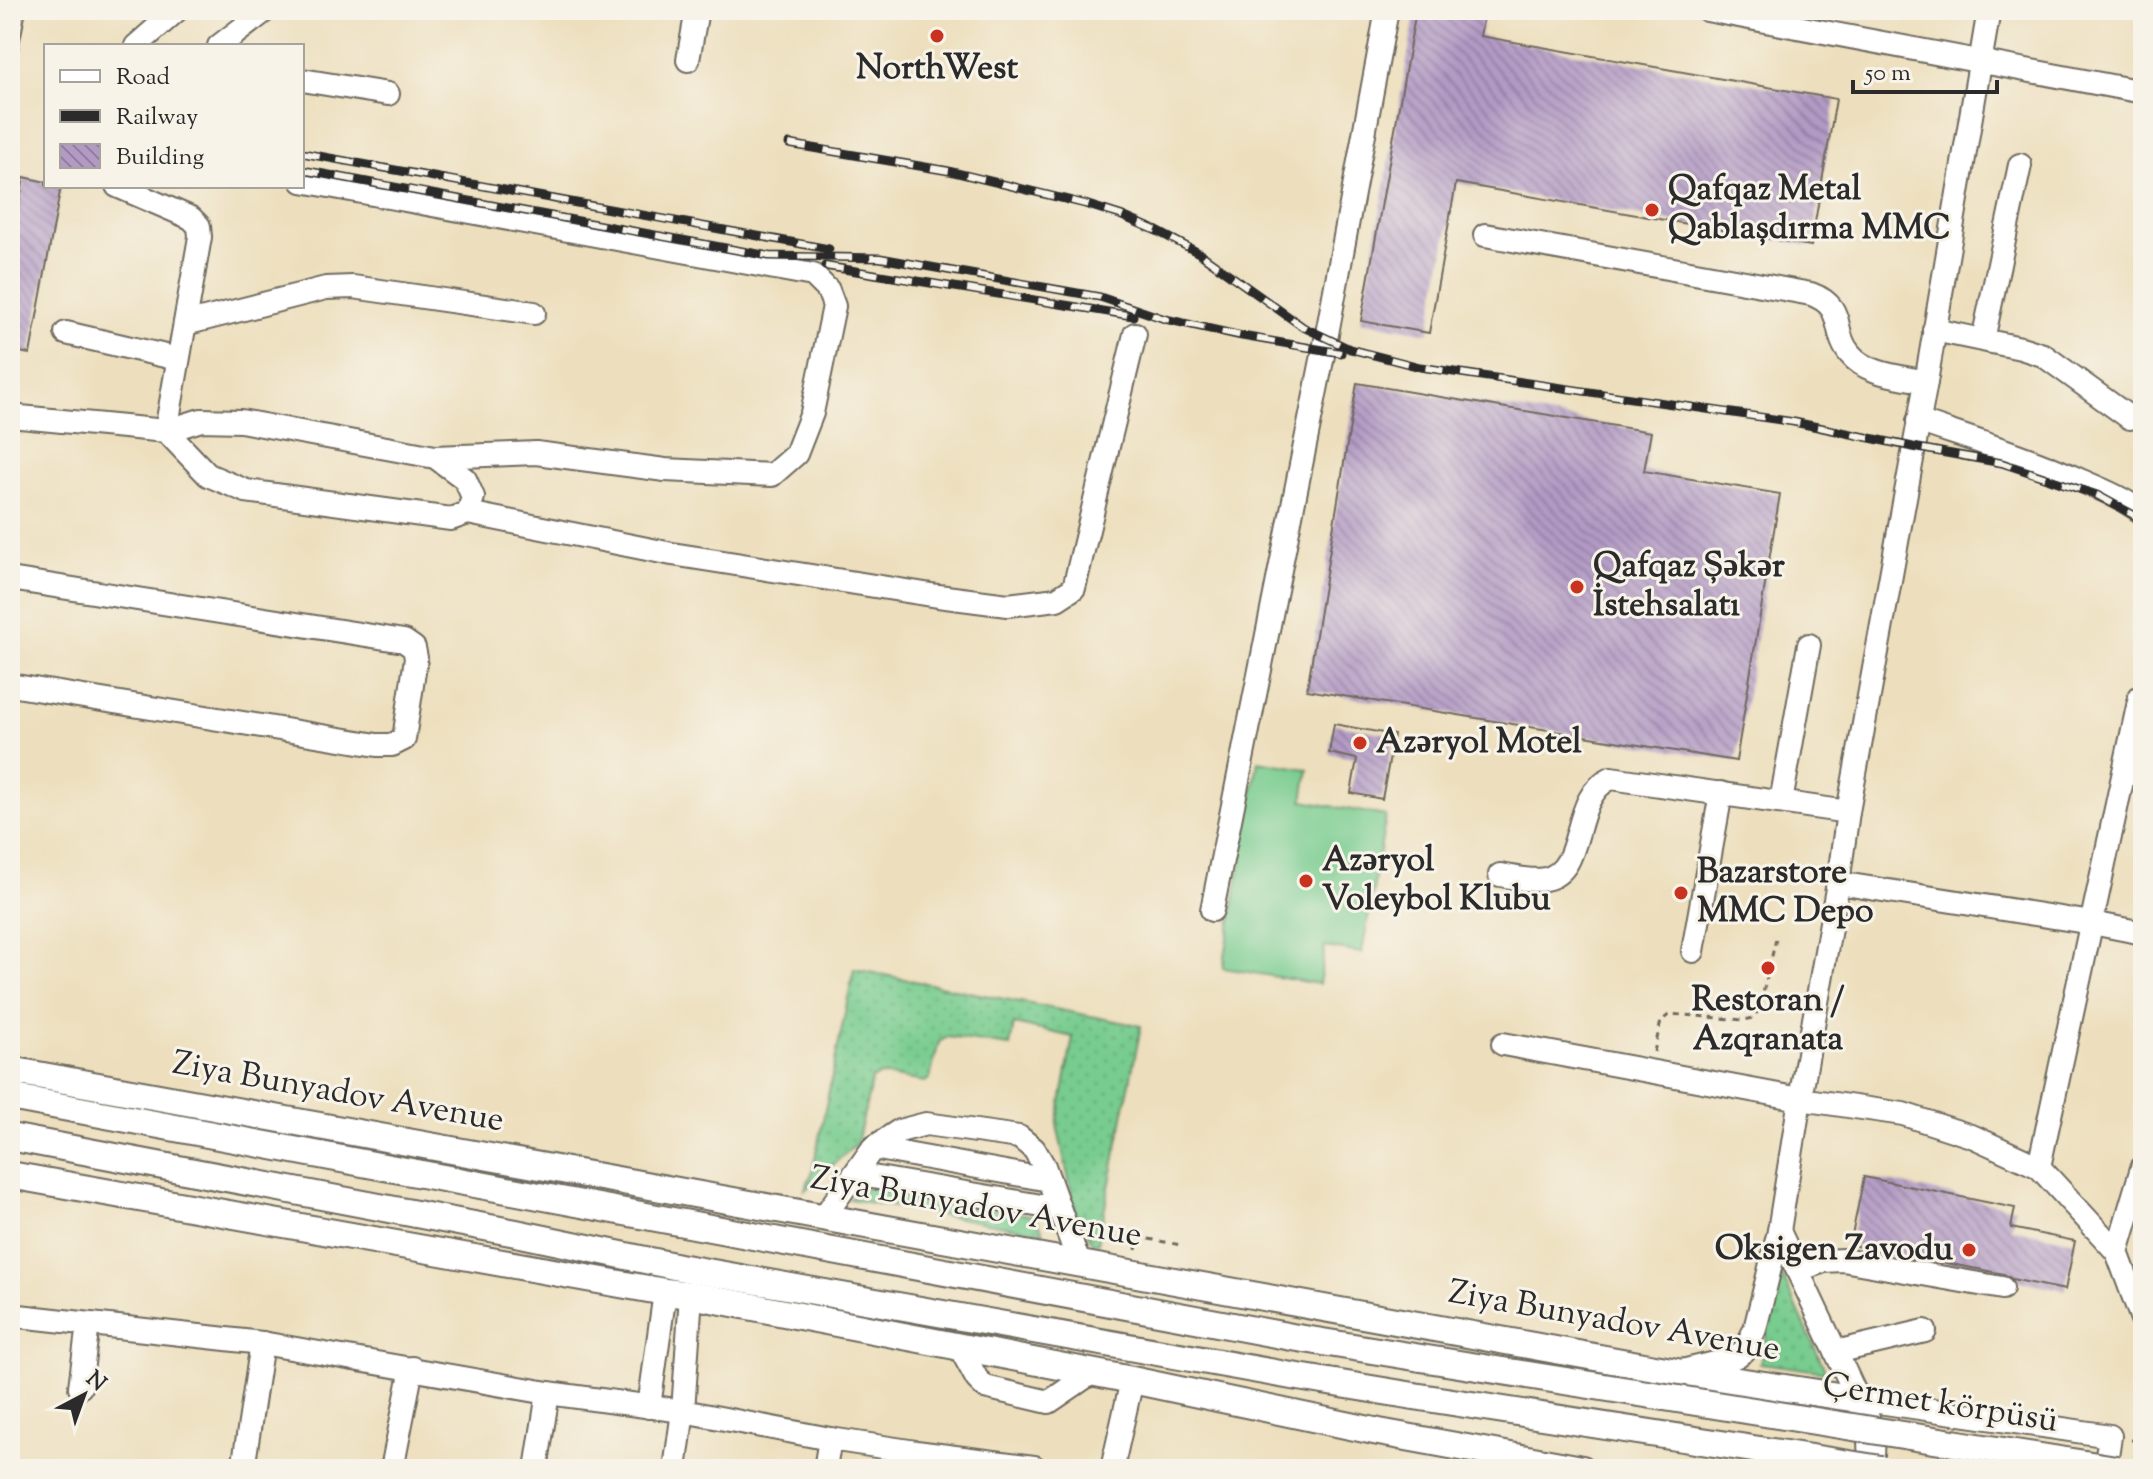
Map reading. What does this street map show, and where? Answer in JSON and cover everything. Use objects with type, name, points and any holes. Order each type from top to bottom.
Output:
[{"type":"main road","name":"Ziya Bunyadov Avenue","points":[[10,1070],[1677,1372],[1858,1399]]},
{"type":"main road","name":"Ziya Bunyadov Avenue","points":[[10,1097],[1292,1337],[1421,1358]]},
{"type":"main road","points":[[10,1137],[679,1267],[1286,1375],[1881,1469]]},
{"type":"main road","points":[[10,1175],[691,1295],[1093,1372],[1379,1432],[1582,1469]]},
{"type":"main road","points":[[692,1225],[823,1218]]},
{"type":"main road","points":[[1079,1263],[1292,1337]]},
{"type":"main road","points":[[679,1267],[932,1341]]},
{"type":"main road","name":"Çermet körpüsü","points":[[1421,1358],[2116,1469]]},
{"type":"main road","points":[[1132,1380],[1286,1375]]},
{"type":"main road","points":[[1858,1399],[1868,1420],[1872,1442],[1873,1455],[1869,1469]]},
{"type":"street","points":[[138,44],[177,10]]},
{"type":"street","points":[[222,44],[266,10]]},
{"type":"street","points":[[688,60],[697,10]]},
{"type":"street","points":[[1212,910],[1321,366],[1387,10]]},
{"type":"street","points":[[1707,10],[1793,17],[1981,60],[2143,92]]},
{"type":"street","points":[[1677,1372],[1728,1360],[1745,1350],[1755,1329],[1779,1231],[1848,812],[1989,10]]},
{"type":"street","points":[[304,80],[388,94]]},
{"type":"street","points":[[1983,340],[2020,165]]},
{"type":"street","points":[[10,416],[166,431],[201,420],[241,421],[435,457],[536,453],[665,470],[772,475],[796,454],[812,413],[834,306],[828,290],[813,275],[304,181]]},
{"type":"street","points":[[122,188],[191,218],[199,226],[200,237],[166,431]]},
{"type":"street","points":[[1485,235],[1811,294],[1829,303],[1834,310],[1844,345],[1858,361],[1876,371],[1926,382]]},
{"type":"street","points":[[185,324],[326,288],[353,287],[534,313]]},
{"type":"street","points":[[1934,330],[2043,355],[2130,418]]},
{"type":"street","points":[[66,333],[178,359]]},
{"type":"street","points":[[166,431],[208,475],[246,491],[451,519],[468,513],[672,554],[1008,605],[1057,599],[1074,588],[1135,334]]},
{"type":"street","points":[[1918,421],[2052,468],[2098,487],[2143,513]]},
{"type":"street","points":[[435,457],[465,479],[473,497],[468,513]]},
{"type":"street","points":[[10,579],[404,641],[414,648],[416,658],[404,739],[392,745],[10,685]]},
{"type":"street","points":[[1781,802],[1809,645]]},
{"type":"street","points":[[2039,1167],[2140,697]]},
{"type":"street","points":[[1500,875],[1536,880],[1557,874],[1570,856],[1589,799],[1595,789],[1611,778],[1848,812]]},
{"type":"street","points":[[1693,951],[1721,793]]},
{"type":"street","points":[[1838,883],[2143,933]]},
{"type":"street","points":[[1503,1044],[1800,1099],[1903,1114],[1974,1137],[2039,1167],[2117,1252],[2143,1322]]},
{"type":"street","points":[[823,1218],[873,1148],[899,1131],[926,1124],[1019,1137],[1034,1149],[1044,1166],[1079,1263]]},
{"type":"street","points":[[873,1148],[1049,1180]]},
{"type":"street","points":[[2117,1252],[2142,1168]]},
{"type":"street","points":[[855,1174],[1059,1209]]},
{"type":"street","points":[[1779,1231],[1858,1399],[2110,1436],[2105,1469]]},
{"type":"street","points":[[1799,1270],[1824,1261],[1843,1260],[2002,1288]]},
{"type":"street","points":[[649,1407],[665,1292]]},
{"type":"street","points":[[675,1469],[683,1411],[691,1295]]},
{"type":"street","points":[[10,1315],[262,1343],[548,1393],[683,1411],[830,1439],[914,1461],[1034,1467]]},
{"type":"street","points":[[80,1387],[88,1324]]},
{"type":"street","points":[[1836,1352],[1925,1331]]},
{"type":"street","points":[[243,1469],[262,1343]]},
{"type":"street","points":[[959,1346],[977,1379],[985,1387],[1049,1402],[1093,1372]]},
{"type":"street","points":[[392,1469],[412,1368]]},
{"type":"street","points":[[1112,1469],[1132,1380]]},
{"type":"street","points":[[536,1469],[548,1393]]},
{"type":"street","points":[[825,1469],[830,1439]]},
{"type":"path","points":[[1650,1071],[1661,1021],[1670,1014],[1744,1020],[1754,1018],[1760,1006],[1776,939]]},
{"type":"path","points":[[1138,1237],[1181,1245]]},
{"type":"green space","name":"Azəryol Voleybol Klubu","points":[[1258,761],[1308,769],[1303,801],[1386,816],[1362,953],[1325,947],[1319,984],[1223,968]]},
{"type":"green space","points":[[854,969],[1141,1026],[1098,1243],[1092,1242],[1076,1213],[1057,1125],[1073,1037],[1014,1024],[1010,1046],[948,1037],[939,1042],[930,1078],[925,1082],[881,1075],[872,1079],[857,1143],[804,1191],[812,1173]]},
{"type":"green space","points":[[869,1186],[1035,1216],[1044,1233],[849,1199]]},
{"type":"green space","points":[[1781,1273],[1826,1372],[1760,1363]]},
{"type":"building","points":[[10,10],[26,10],[17,56],[10,55]]},
{"type":"building","points":[[1416,10],[1485,10],[1480,36],[1836,99],[1811,246],[1456,183],[1429,333],[1361,321]]},
{"type":"building","points":[[24,177],[44,182],[44,188],[61,188],[30,354],[10,350],[10,254]]},
{"type":"building","name":"Qafqaz Şəkər İstehsalatı","points":[[1357,383],[1651,432],[1644,471],[1780,494],[1736,761],[1307,690]]},
{"type":"building","points":[[1334,724],[1394,735],[1382,799],[1351,793],[1357,759],[1329,753]]},
{"type":"building","points":[[1864,1177],[2015,1208],[2011,1228],[2075,1241],[2065,1290],[2012,1279],[2004,1274],[1850,1245]]},
{"type":"railway","points":[[789,144],[949,171],[1120,215],[1199,253],[1303,327],[1350,349],[1420,367],[1794,422],[2002,463],[2097,495],[2143,520]]},
{"type":"railway","points":[[304,153],[829,249]]},
{"type":"railway","points":[[304,170],[769,256],[880,258],[1100,297],[1165,319],[1341,353]]},
{"type":"railway","points":[[825,266],[1133,316]]},
{"type":"place","name":"NorthWest","points":[[937,36]]},
{"type":"place","name":"Qafqaz Metal Qablaşdırma MMC","points":[[1652,210]]},
{"type":"place","name":"Qafqaz Şəkər İstehsalatı","points":[[1577,587]]},
{"type":"place","name":"Azəryol Motel","points":[[1360,743]]},
{"type":"place","name":"Azəryol Voleybol Klubu","points":[[1306,881]]},
{"type":"place","name":"Bazarstore MMC Depo","points":[[1681,893]]},
{"type":"place","name":"Restoran / Azqranata","points":[[1768,968]]},
{"type":"place","name":"Oksigen Zavodu","points":[[1969,1250]]}]
